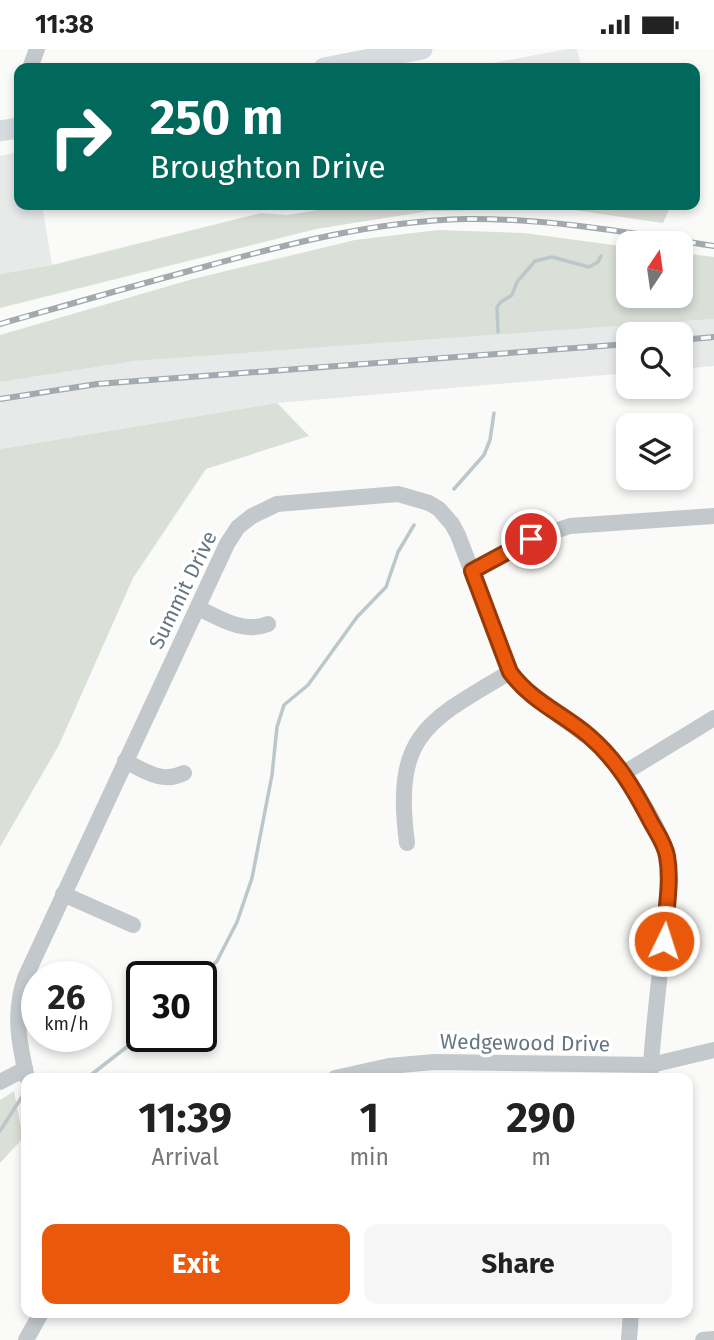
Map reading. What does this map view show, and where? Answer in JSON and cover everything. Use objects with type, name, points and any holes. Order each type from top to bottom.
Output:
[{"type":"main road","points":[[350,63],[422,49]]},
{"type":"street","name":"Summit Drive","points":[[26,1073],[18,1019],[19,996],[24,978],[227,544],[238,527],[264,508],[297,501],[398,494],[429,503],[439,509],[452,524],[510,672],[536,700],[589,736],[624,773],[665,847],[668,858],[662,964],[650,1072]]},
{"type":"street","points":[[472,571],[531,539],[570,526],[714,516]]},
{"type":"street","points":[[198,608],[239,627],[251,628],[268,624]]},
{"type":"street","points":[[407,843],[404,779],[407,763],[417,740],[435,719],[510,672]]},
{"type":"street","points":[[624,773],[714,718]]},
{"type":"street","points":[[125,761],[159,778],[177,777],[184,773]]},
{"type":"street","points":[[63,894],[133,925]]},
{"type":"street","name":"Wedgewood Drive","points":[[356,1073],[382,1067],[434,1062],[650,1072],[714,1050]]},
{"type":"street","points":[[0,1082],[21,1075]]},
{"type":"street","points":[[26,1340],[38,1318]]},
{"type":"street","points":[[628,1340],[630,1318]]},
{"type":"street","points":[[703,1340],[714,1339]]},
{"type":"shaded area","points":[[577,49],[581,63],[493,63]]},
{"type":"shaded area","points":[[14,153],[14,210],[43,210],[52,265],[0,274],[0,156]]},
{"type":"shaded area","points":[[318,210],[473,210],[429,211],[316,229],[0,308],[0,274],[52,265],[261,213],[288,215]]},
{"type":"shaded area","points":[[574,210],[669,210],[663,223]]},
{"type":"shaded area","points":[[438,230],[524,233],[616,245],[616,308],[693,308],[693,254],[714,257],[714,319],[616,322],[616,326],[135,361],[0,382],[0,335],[193,279],[355,240]]},
{"type":"shaded area","points":[[714,319],[714,366],[693,368],[693,322],[673,322]]},
{"type":"shaded area","points":[[616,326],[616,374],[277,403],[0,449],[0,382],[135,361]]},
{"type":"shaded area","points":[[277,403],[309,436],[206,469],[133,578],[59,745],[0,847],[0,449]]},
{"type":"shaded area","points":[[14,1091],[21,1140],[0,1163],[0,1100]]},
{"type":"waterway","points":[[498,332],[497,307],[512,295],[517,282],[535,261],[552,257],[589,267],[598,262],[601,256]]},
{"type":"waterway","points":[[454,489],[484,455],[490,440],[494,413]]},
{"type":"waterway","points":[[217,961],[237,922],[252,878],[272,775],[277,727],[284,705],[308,685],[357,617],[386,587],[398,552],[414,525]]},
{"type":"waterway","points":[[93,1073],[126,1048]]},
{"type":"waterway","points":[[0,1131],[21,1098]]},
{"type":"railway","points":[[0,324],[265,250],[398,224],[466,219],[528,221],[590,227],[714,246]]},
{"type":"railway","points":[[693,339],[714,337]]},
{"type":"railway","points":[[0,399],[97,384],[616,345]]},
{"type":"route","points":[[531,539],[472,571],[510,672],[536,700],[589,736],[611,757],[635,790],[665,847],[668,874],[664,941]]}]
